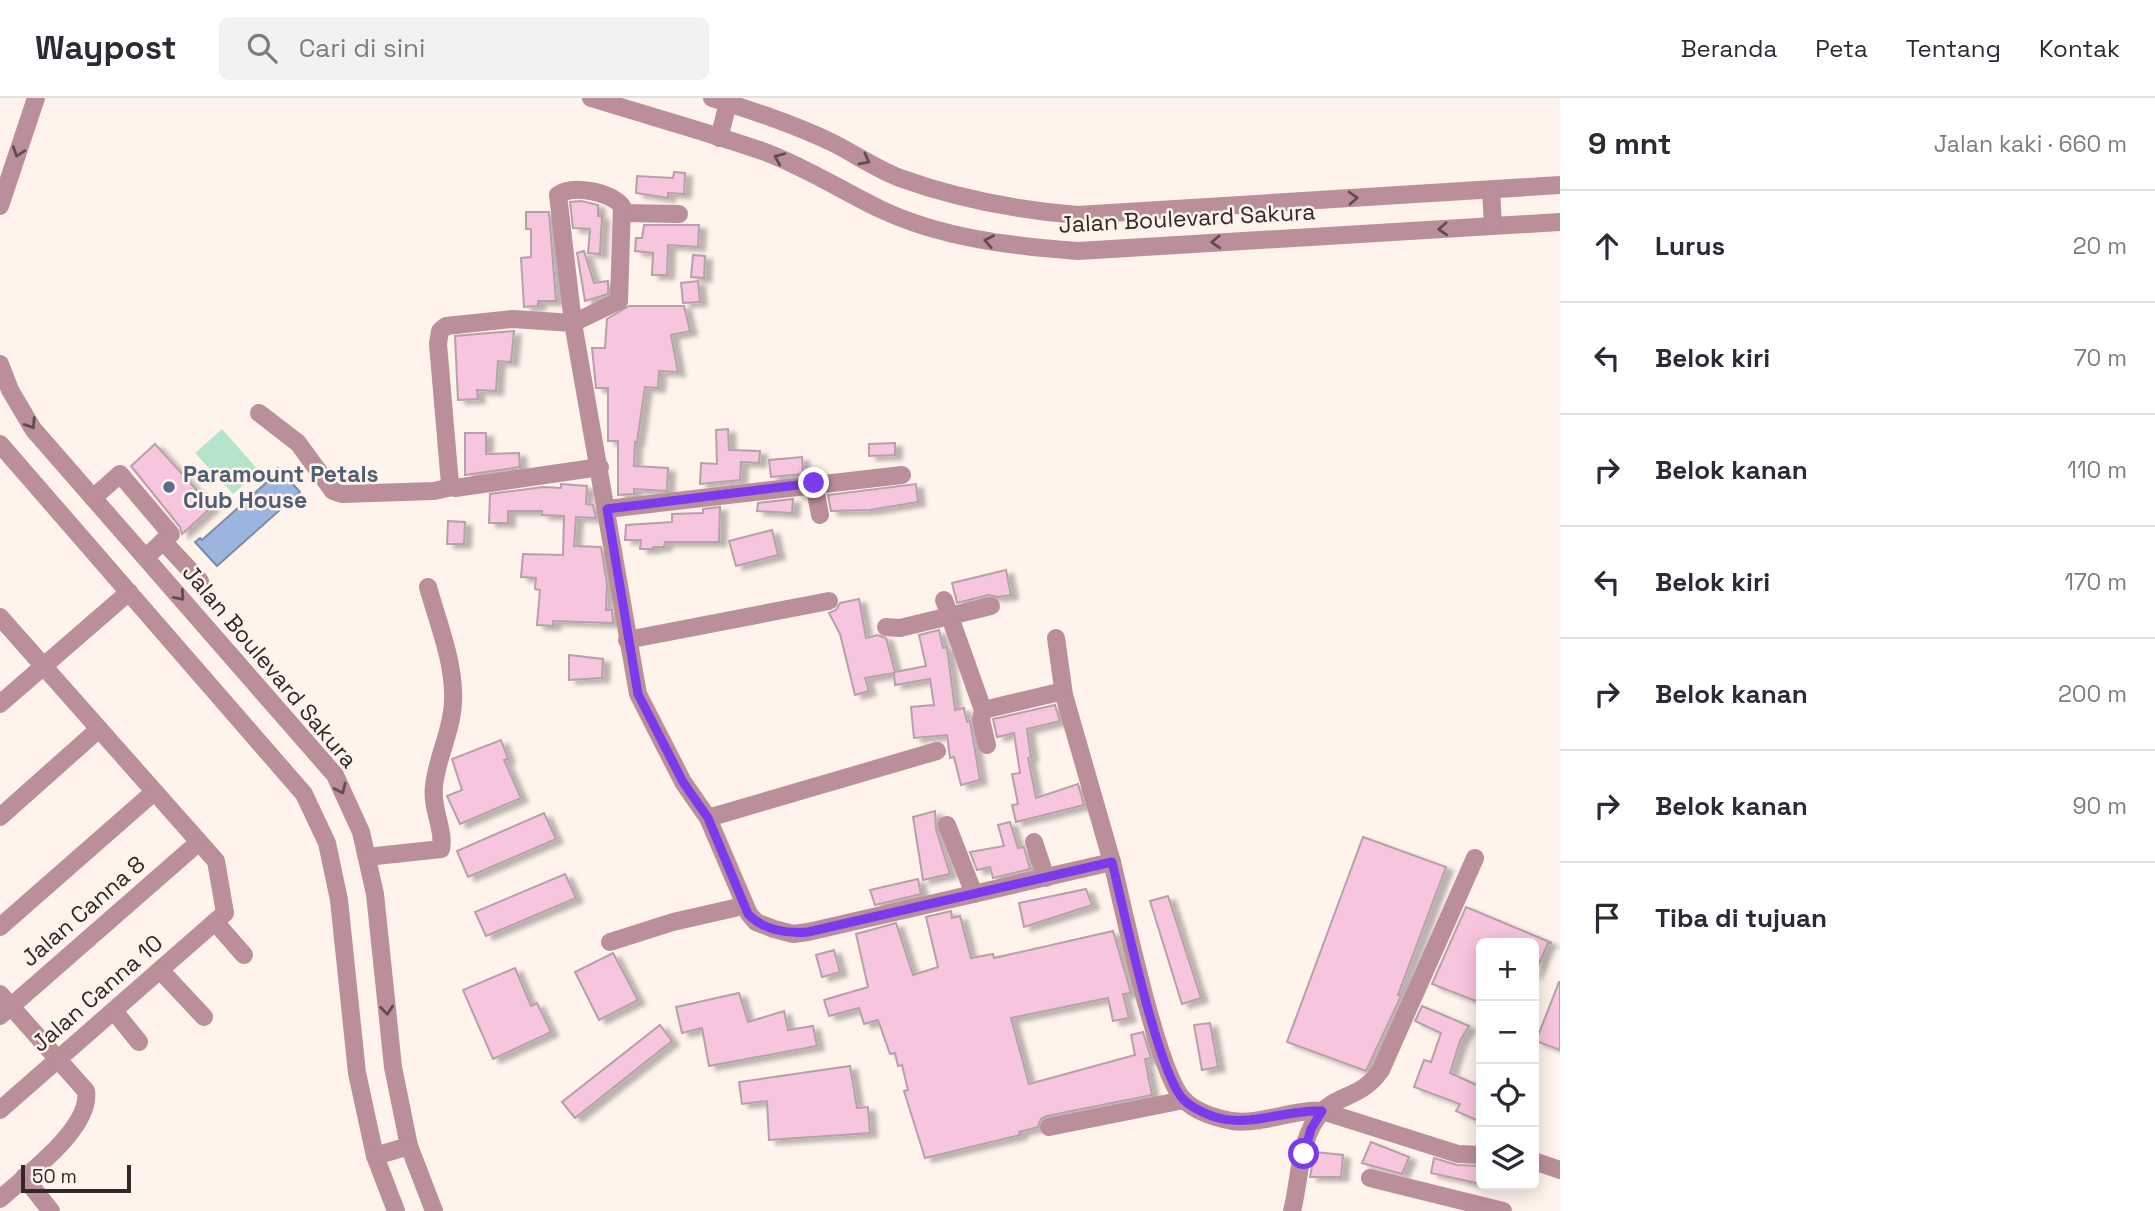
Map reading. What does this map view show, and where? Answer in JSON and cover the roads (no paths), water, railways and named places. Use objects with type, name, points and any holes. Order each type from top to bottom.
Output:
[{"type":"street","points":[[0,206],[36,98]]},
{"type":"street","name":"Jalan Boulevard Sakura","points":[[591,98],[766,153],[817,175],[882,209],[952,233],[1017,246],[1078,251],[1560,222]]},
{"type":"street","points":[[719,138],[720,101]]},
{"type":"street","name":"Jalan Boulevard Sakura","points":[[720,101],[778,119],[832,142],[896,177],[961,199],[1022,211],[1078,215],[1560,186]]},
{"type":"street","points":[[452,486],[438,344],[440,331],[446,326],[513,319],[573,323],[619,301],[623,213],[618,201],[609,195],[570,189],[558,195],[573,323],[638,694],[683,782],[708,818],[743,906],[756,922],[793,934],[1112,862]]},
{"type":"street","points":[[1492,190],[1493,226]]},
{"type":"street","points":[[623,213],[679,214]]},
{"type":"street","name":"Jalan Boulevard Sakura","points":[[0,364],[5,392],[33,429],[335,775],[361,832],[367,857],[375,894],[393,1067],[410,1146],[434,1211]]},
{"type":"street","points":[[259,413],[298,443],[333,491],[342,494],[434,491],[452,486],[600,467]]},
{"type":"street","points":[[0,444],[304,794],[327,843],[339,900],[358,1073],[375,1156],[396,1211]]},
{"type":"street","points":[[93,498],[120,474],[171,534],[146,557]]},
{"type":"street","points":[[607,509],[814,483],[902,475]]},
{"type":"street","points":[[814,483],[820,515]]},
{"type":"street","points":[[163,541],[200,581]]},
{"type":"street","points":[[367,857],[442,849],[443,838],[435,817],[433,788],[453,703],[452,684],[428,587]]},
{"type":"street","points":[[0,704],[129,593]]},
{"type":"street","points":[[628,640],[829,601]]},
{"type":"street","points":[[887,627],[900,628],[947,608],[991,606]]},
{"type":"street","points":[[947,608],[983,710],[981,720],[987,745]]},
{"type":"street","points":[[0,617],[216,861],[220,917],[244,955]]},
{"type":"street","points":[[1056,638],[1064,695],[1112,862],[1164,1063],[1184,1100],[1210,1116],[1235,1121],[1305,1110],[1322,1111],[1458,1154],[1476,1155]]},
{"type":"street","points":[[983,710],[1055,693],[1064,695]]},
{"type":"street","points":[[0,817],[99,729]]},
{"type":"street","points":[[708,818],[937,751]]},
{"type":"street","points":[[0,927],[155,792]]},
{"type":"street","points":[[947,825],[974,894]]},
{"type":"street","name":"Jalan Canna 8","points":[[4,1005],[199,842]]},
{"type":"street","points":[[1034,842],[1046,878]]},
{"type":"street","points":[[1292,1211],[1311,1129],[1322,1111],[1365,1089],[1381,1070],[1475,858]]},
{"type":"street","points":[[610,942],[673,922],[743,906]]},
{"type":"street","name":"Jalan Canna 10","points":[[0,1111],[220,917]]},
{"type":"street","points":[[160,970],[204,1017]]},
{"type":"street","points":[[0,1199],[66,1140],[87,1101],[86,1091],[4,1005]]},
{"type":"street","points":[[114,1011],[139,1042]]},
{"type":"street","points":[[1049,1127],[1184,1100]]},
{"type":"street","points":[[375,1156],[410,1146]]},
{"type":"street","points":[[1539,1163],[1560,1170]]},
{"type":"street","points":[[24,1177],[51,1211]]},
{"type":"street","points":[[1370,1178],[1459,1206],[1503,1211]]},
{"type":"water","points":[[278,468],[300,492],[217,566],[195,542],[200,538],[202,540],[276,474]]},
{"type":"place","name":"Paramount Petals Club House","points":[[169,487]]}]
